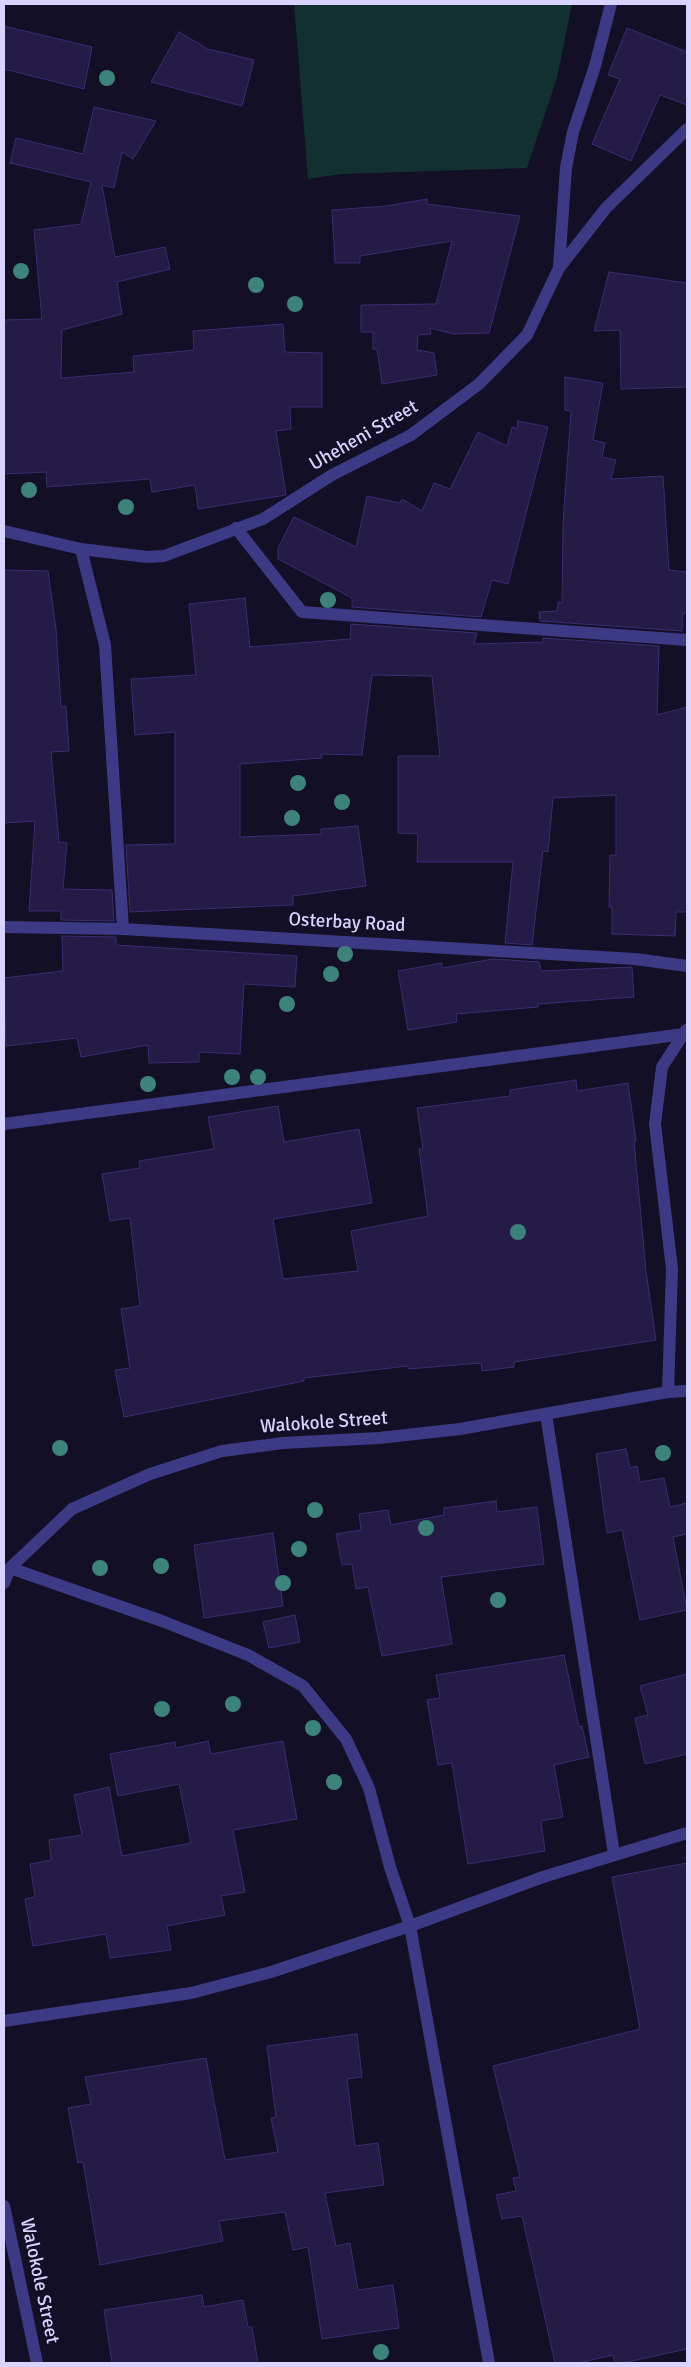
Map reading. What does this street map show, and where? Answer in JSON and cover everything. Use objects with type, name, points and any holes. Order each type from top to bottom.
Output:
[{"type":"street","points":[[559,268],[566,168],[572,132],[595,66],[611,4]]},
{"type":"street","name":"Uheheni Street","points":[[4,531],[81,549],[147,557],[164,556],[263,519],[332,475],[410,435],[479,384],[527,335],[559,268],[606,208],[687,129]]},
{"type":"street","points":[[236,528],[302,612],[687,640]]},
{"type":"street","points":[[81,549],[105,645],[123,929]]},
{"type":"street","name":"Osterbay Road","points":[[4,926],[123,929],[635,959],[687,966]]},
{"type":"street","points":[[4,1124],[685,1031]]},
{"type":"street","points":[[668,1392],[672,1269],[655,1124],[662,1067],[685,1031]]},
{"type":"street","name":"Walokole Street","points":[[4,1583],[10,1568],[72,1509],[150,1474],[222,1452],[283,1443],[379,1438],[460,1429],[668,1392],[687,1391]]},
{"type":"street","points":[[546,1414],[614,1854]]},
{"type":"street","points":[[10,1568],[162,1621],[248,1655],[303,1686],[346,1739],[369,1788],[390,1867],[410,1926],[489,2363]]},
{"type":"street","points":[[4,2021],[191,1993],[271,1972],[410,1926],[543,1877],[687,1833]]},
{"type":"street","name":"Walokole Street","points":[[4,2206],[37,2363]]},
{"type":"green space","points":[[294,4],[572,4],[557,78],[527,168],[341,174],[308,179]]},
{"type":"building","points":[[4,26],[92,47],[84,89],[4,69]]},
{"type":"building","points":[[627,28],[687,52],[687,105],[660,95],[631,161],[592,144],[620,79],[608,75]]},
{"type":"building","points":[[179,32],[208,49],[254,60],[242,106],[151,82]]},
{"type":"building","points":[[94,107],[156,121],[133,159],[122,152],[114,188],[102,185],[115,257],[165,247],[170,269],[117,282],[122,314],[62,330],[61,378],[134,372],[133,356],[194,350],[193,331],[283,324],[285,352],[322,353],[322,407],[290,407],[291,429],[276,431],[286,495],[198,509],[195,485],[152,492],[150,479],[47,487],[46,472],[4,474],[4,320],[42,319],[34,230],[81,224],[91,182],[10,163],[16,138],[83,154]]},
{"type":"building","points":[[427,199],[427,204],[520,216],[489,333],[454,334],[430,328],[431,334],[418,335],[417,350],[434,353],[437,375],[382,384],[377,349],[373,349],[373,332],[361,332],[361,305],[436,304],[452,241],[360,256],[360,263],[335,263],[332,210],[386,206]]},
{"type":"building","points":[[609,272],[687,283],[687,387],[621,389],[620,330],[594,331]]},
{"type":"building","points":[[565,377],[603,383],[593,440],[605,443],[602,457],[616,460],[611,479],[663,476],[669,570],[686,572],[687,577],[687,613],[683,613],[682,631],[540,621],[539,612],[557,611],[558,602],[562,603],[563,524],[571,411],[565,410]]},
{"type":"building","points":[[518,421],[548,427],[508,584],[492,580],[481,617],[352,607],[352,598],[278,559],[278,548],[294,517],[356,547],[367,496],[400,503],[402,499],[422,511],[434,483],[450,489],[478,432],[507,446],[512,427],[517,429]]},
{"type":"building","points":[[4,570],[48,571],[56,629],[61,707],[66,706],[69,751],[51,752],[59,842],[67,843],[63,889],[112,890],[114,921],[61,920],[61,911],[29,911],[35,821],[4,823]]},
{"type":"building","points":[[245,598],[250,647],[350,639],[351,624],[477,633],[474,644],[543,642],[543,638],[659,646],[657,715],[687,707],[687,912],[676,912],[675,936],[612,934],[612,907],[609,907],[610,855],[616,855],[616,795],[553,798],[548,852],[543,851],[532,945],[505,943],[513,862],[417,862],[418,834],[398,833],[398,756],[440,756],[432,676],[372,675],[362,755],[321,754],[322,758],[240,764],[240,837],[321,834],[321,829],[358,826],[366,886],[293,896],[293,905],[130,912],[126,845],[175,844],[175,732],[135,735],[131,679],[196,675],[189,604]]},
{"type":"building","points":[[62,936],[116,937],[116,945],[297,956],[295,987],[244,984],[240,1054],[199,1052],[199,1062],[149,1063],[148,1045],[81,1057],[77,1038],[6,1046],[4,978],[63,971]]},
{"type":"building","points":[[493,959],[539,962],[541,971],[632,967],[634,997],[538,1004],[538,1007],[456,1014],[457,1022],[408,1030],[398,971],[442,963],[442,968]]},
{"type":"building","points":[[576,1080],[577,1091],[628,1083],[636,1141],[634,1141],[646,1271],[656,1340],[514,1362],[514,1367],[482,1371],[481,1363],[408,1369],[408,1366],[304,1378],[304,1381],[124,1417],[115,1370],[130,1368],[121,1309],[140,1306],[130,1218],[110,1221],[102,1174],[140,1168],[139,1161],[214,1149],[208,1117],[278,1106],[284,1142],[359,1129],[372,1203],[273,1219],[283,1279],[358,1271],[351,1231],[428,1216],[419,1149],[423,1149],[417,1108],[510,1096],[510,1090]]},
{"type":"building","points":[[626,1449],[630,1468],[637,1466],[640,1482],[664,1478],[670,1507],[687,1503],[687,1534],[673,1537],[687,1610],[640,1620],[622,1530],[607,1533],[596,1454]]},
{"type":"building","points":[[496,1501],[497,1512],[537,1507],[544,1564],[441,1577],[452,1644],[382,1656],[368,1587],[356,1589],[352,1564],[342,1565],[336,1534],[361,1530],[359,1514],[388,1510],[391,1525],[444,1515],[444,1508]]},
{"type":"building","points":[[273,1533],[283,1606],[204,1618],[194,1545]]},
{"type":"building","points":[[295,1615],[300,1642],[269,1648],[263,1622]]},
{"type":"building","points":[[564,1655],[579,1727],[582,1726],[589,1757],[554,1765],[563,1817],[541,1821],[545,1851],[468,1864],[452,1763],[438,1765],[427,1700],[440,1698],[436,1675]]},
{"type":"building","points":[[687,1674],[687,1754],[645,1764],[635,1718],[648,1715],[640,1686]]},
{"type":"building","points":[[208,1741],[211,1754],[283,1741],[297,1819],[233,1830],[245,1892],[221,1896],[225,1915],[167,1926],[171,1950],[110,1958],[106,1934],[33,1946],[25,1899],[35,1897],[30,1864],[51,1860],[49,1840],[82,1835],[74,1795],[109,1787],[122,1856],[191,1843],[179,1784],[118,1796],[110,1754],[175,1742],[176,1748]]},
{"type":"building","points":[[687,1863],[687,2349],[623,2363],[615,2363],[613,2355],[578,2363],[555,2363],[522,2216],[502,2219],[496,2195],[516,2191],[513,2178],[520,2177],[493,2066],[640,2029],[612,1877]]},
{"type":"building","points":[[357,2034],[362,2077],[347,2079],[355,2146],[378,2143],[384,2185],[325,2193],[336,2246],[350,2243],[358,2290],[393,2285],[399,2328],[322,2339],[308,2247],[293,2250],[285,2212],[219,2221],[223,2241],[100,2265],[83,2162],[78,2163],[68,2108],[91,2104],[85,2077],[206,2058],[225,2160],[278,2152],[271,2118],[276,2117],[267,2046]]},
{"type":"building","points":[[202,2295],[204,2307],[243,2300],[248,2327],[252,2327],[258,2363],[112,2363],[104,2310]]}]
